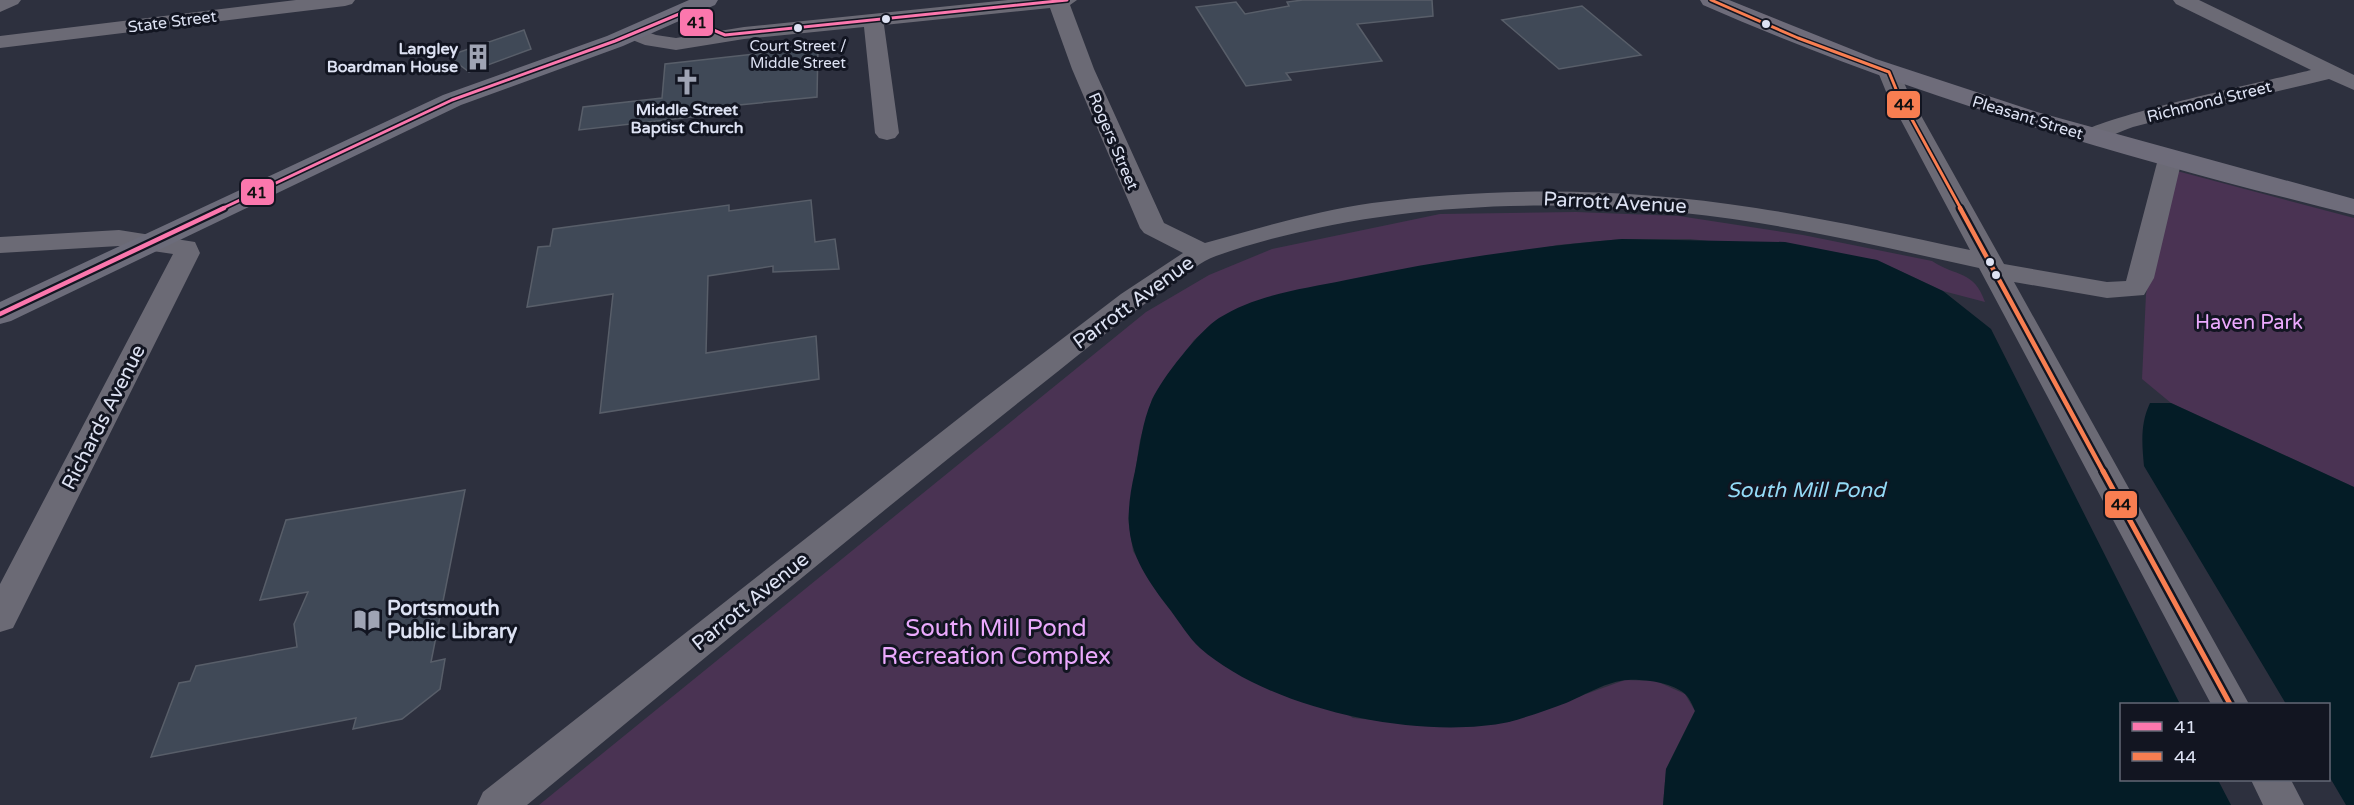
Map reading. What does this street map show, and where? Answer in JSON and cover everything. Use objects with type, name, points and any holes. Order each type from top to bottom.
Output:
[{"type":"main road","points":[[0,314],[452,100],[632,33],[707,0]]},
{"type":"main road","name":"Pleasant Street","points":[[1711,0],[1788,34],[1923,85],[2170,159],[2354,207]]},
{"type":"street","points":[[0,6],[11,0]]},
{"type":"street","name":"State Street","points":[[0,42],[345,0]]},
{"type":"street","points":[[632,33],[652,41],[676,44],[725,36],[1063,0]]},
{"type":"street","name":"Rogers Street","points":[[1063,0],[1083,69],[1153,228],[1202,252]]},
{"type":"street","points":[[2183,0],[2354,83]]},
{"type":"street","points":[[684,12],[697,23],[725,36]]},
{"type":"street","points":[[873,20],[887,133]]},
{"type":"street","points":[[1889,72],[1898,94],[2229,703]]},
{"type":"street","name":"Richmond Street","points":[[2089,136],[2122,123],[2331,72]]},
{"type":"street","name":"Parrott Avenue","points":[[497,805],[1002,400],[1131,300],[1202,252],[1314,221],[1372,211],[1492,199],[1570,198],[1671,204],[1754,215],[1849,232],[1991,266],[2108,290],[2134,289],[2140,279],[2170,159]]},
{"type":"street","points":[[0,245],[119,238],[149,242]]},
{"type":"street","name":"Richards Avenue","points":[[0,618],[187,253],[186,248],[149,242]]},
{"type":"street","points":[[2272,781],[2284,805]]},
{"type":"green space","name":"Haven Park","points":[[2177,171],[2354,218],[2354,487],[2171,403],[2142,379],[2146,294]]},
{"type":"green space","name":"South Mill Pond Recreation Complex","points":[[1576,212],[1679,216],[1803,235],[1932,261],[1970,279],[1981,292],[1985,302],[1943,291],[1877,260],[1690,239],[1622,239],[1557,245],[1218,319],[1194,340],[1152,399],[1140,440],[1128,519],[1133,551],[1159,595],[1353,718],[1445,727],[1508,722],[1625,680],[1656,681],[1685,694],[1695,711],[1666,769],[1663,805],[539,805],[1146,312],[1209,275],[1272,249],[1440,214]]},
{"type":"water","name":"South Mill Pond","points":[[1622,239],[1785,242],[1877,260],[1943,291],[1991,329],[2179,703],[2120,703],[2120,781],[2219,781],[2231,805],[1663,805],[1666,769],[1695,711],[1685,694],[1666,684],[1642,680],[1620,681],[1559,706],[1509,722],[1473,727],[1432,727],[1390,723],[1347,715],[1304,703],[1265,688],[1229,669],[1200,648],[1158,593],[1139,562],[1133,546],[1129,513],[1142,435],[1152,400],[1164,380],[1202,333],[1219,318],[1249,303],[1297,290],[1483,255]]},
{"type":"water","points":[[2150,403],[2171,403],[2354,487],[2354,805],[2346,805],[2330,778],[2330,703],[2285,703],[2144,466],[2142,442]]},
{"type":"building","points":[[1432,0],[1433,16],[1357,24],[1382,61],[1286,73],[1291,80],[1246,86],[1196,7],[1236,2],[1245,14],[1289,6],[1287,2]]},
{"type":"building","points":[[1582,6],[1641,55],[1559,69],[1502,20]]},
{"type":"building","name":"Langley Boardman House","points":[[524,30],[531,49],[469,72],[448,56]]},
{"type":"building","points":[[818,47],[817,97],[709,108],[709,115],[579,130],[583,107],[662,98],[665,64]]},
{"type":"building","points":[[811,200],[815,242],[835,239],[839,269],[773,272],[773,266],[708,276],[706,353],[816,336],[819,379],[600,413],[613,294],[527,307],[538,247],[550,246],[553,229],[729,205],[729,211]]},
{"type":"building","name":"Portsmouth Public Library","points":[[465,490],[431,662],[445,659],[440,689],[402,719],[353,729],[356,718],[151,757],[179,683],[190,681],[196,666],[297,647],[294,624],[308,592],[260,600],[286,520]]},
{"type":"transit line","name":"41","points":[[0,314],[452,100],[615,41],[684,12],[697,23],[725,35],[1067,0]]},
{"type":"transit line","name":"44","points":[[1711,0],[1798,38],[1889,72],[1898,94],[2229,703]]},
{"type":"place","name":"Court Street / Middle Street","points":[[798,28]]},
{"type":"place","name":"Langley Boardman House","points":[[478,57]]},
{"type":"place","name":"Middle Street Baptist Church","points":[[687,82]]},
{"type":"place","name":"Portsmouth Public Library","points":[[367,620]]}]
